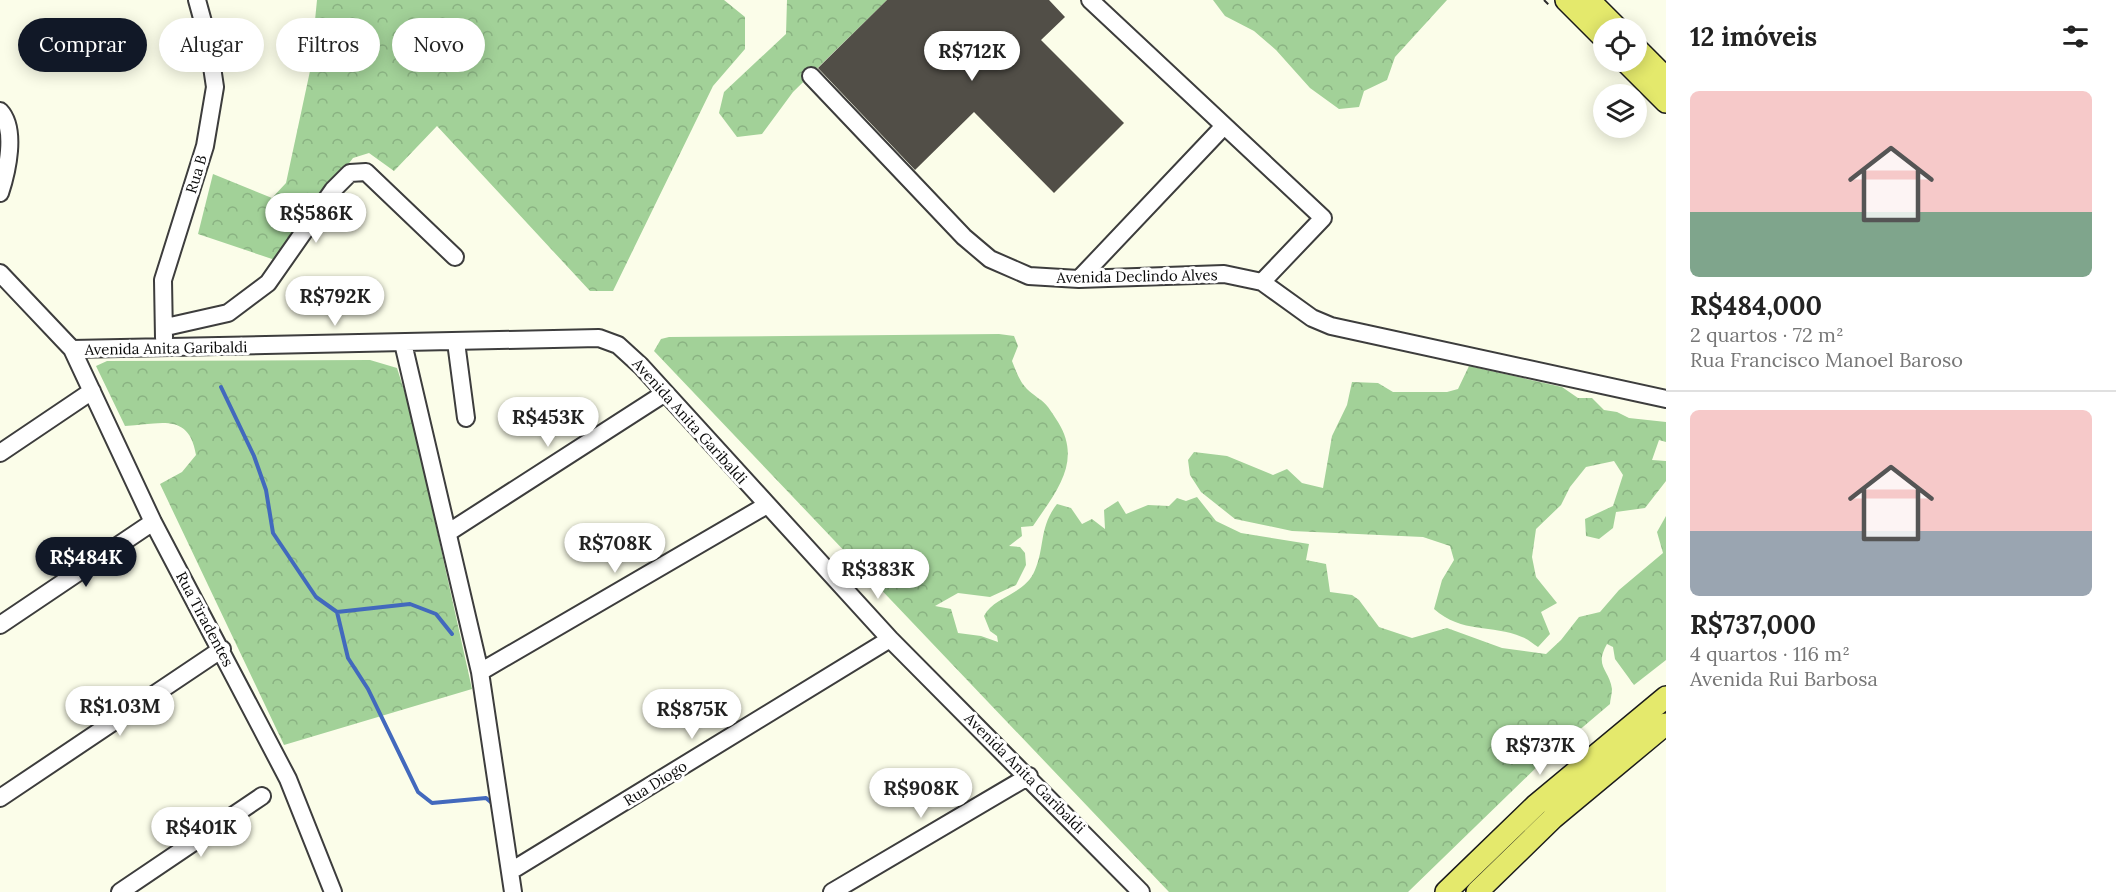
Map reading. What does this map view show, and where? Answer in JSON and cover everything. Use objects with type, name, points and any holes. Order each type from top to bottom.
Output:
[{"type":"main road","points":[[1566,0],[1593,27]]},
{"type":"main road","points":[[1589,0],[1607,18]]},
{"type":"main road","points":[[1647,59],[1666,78]]},
{"type":"main road","points":[[1636,72],[1666,102]]},
{"type":"main road","points":[[1446,892],[1536,805],[1666,697]]},
{"type":"main road","points":[[1478,892],[1553,818],[1666,724]]},
{"type":"street","name":"Rua B","points":[[163,348],[166,327],[163,280],[205,146],[215,87],[208,40],[197,0]]},
{"type":"street","points":[[1090,0],[1323,218],[1262,282]]},
{"type":"street","name":"Avenida Declindo Alves","points":[[811,76],[964,237],[990,259],[1029,276],[1079,279],[1224,274],[1262,282],[1312,318],[1331,326],[1666,399]]},
{"type":"street","points":[[0,111],[4,116],[10,149],[0,193]]},
{"type":"street","points":[[1079,279],[1224,126]]},
{"type":"street","points":[[166,327],[228,314],[268,283],[333,190],[350,173],[366,172],[455,257]]},
{"type":"street","points":[[2,279],[72,350]]},
{"type":"street","name":"Avenida Anita Garibaldi","points":[[72,350],[599,339],[618,345],[665,393],[890,639],[1029,776],[1141,892]]},
{"type":"street","points":[[404,342],[480,672],[513,892]]},
{"type":"street","points":[[456,342],[466,418]]},
{"type":"street","name":"Rua Tiradentes","points":[[72,350],[153,522],[288,778],[333,892]]},
{"type":"street","points":[[0,453],[92,391]]},
{"type":"street","points":[[449,532],[665,393]]},
{"type":"street","points":[[480,672],[767,505]]},
{"type":"street","points":[[0,625],[153,522]]},
{"type":"street","name":"Rua Diogo","points":[[511,871],[890,639]]},
{"type":"street","points":[[0,798],[222,649]]},
{"type":"street","points":[[832,892],[1029,776]]},
{"type":"street","points":[[120,892],[262,796]]},
{"type":"green space","points":[[317,0],[724,0],[745,17],[745,49],[713,86],[613,291],[590,291],[437,126],[394,171],[369,153],[353,158],[275,260],[198,234],[213,174],[272,198],[286,183],[310,72],[380,72],[380,18],[315,18]]},
{"type":"green space","points":[[787,0],[887,0],[793,92],[762,134],[737,137],[719,113],[724,92],[786,34]]},
{"type":"green space","points":[[1213,0],[1447,0],[1395,57],[1387,80],[1364,91],[1359,107],[1339,109],[1310,88],[1276,50],[1254,31],[1225,16]]},
{"type":"green space","points":[[999,334],[1014,336],[1018,346],[1012,361],[1015,369],[1023,384],[1046,405],[1058,422],[1068,450],[1067,464],[1057,489],[1033,526],[1021,527],[1022,536],[1009,546],[1020,547],[1025,553],[1026,565],[1016,585],[990,597],[958,593],[935,606],[951,609],[958,633],[981,636],[998,642],[997,636],[990,631],[984,616],[995,604],[1024,585],[1030,578],[1038,562],[1047,521],[1057,504],[1071,508],[1082,524],[1092,519],[1105,529],[1104,510],[1118,501],[1126,514],[1148,505],[1169,506],[1177,498],[1186,501],[1197,497],[1216,521],[1241,533],[1309,544],[1306,560],[1326,564],[1330,592],[1352,595],[1359,600],[1379,627],[1412,638],[1447,628],[1502,648],[1546,654],[1561,640],[1579,617],[1600,612],[1619,590],[1663,553],[1657,532],[1666,516],[1666,660],[1634,685],[1615,659],[1613,647],[1607,644],[1603,652],[1602,663],[1612,689],[1610,704],[1544,760],[1408,892],[1169,892],[654,351],[661,339],[669,337]]},
{"type":"green space","points":[[370,360],[397,368],[410,409],[472,689],[284,745],[160,484],[182,472],[196,455],[192,441],[187,432],[179,426],[160,423],[125,426],[96,366],[107,361]]},
{"type":"green space","points":[[1469,366],[1562,387],[1578,398],[1592,398],[1604,410],[1617,412],[1629,418],[1666,422],[1666,442],[1659,440],[1652,460],[1666,461],[1666,481],[1645,508],[1616,512],[1613,528],[1599,539],[1586,536],[1585,519],[1613,506],[1623,475],[1614,461],[1586,467],[1570,487],[1561,505],[1536,529],[1532,557],[1536,577],[1557,603],[1541,612],[1550,634],[1538,647],[1511,633],[1455,622],[1434,609],[1442,580],[1454,560],[1450,546],[1423,537],[1292,531],[1235,519],[1201,492],[1190,475],[1188,460],[1194,452],[1227,456],[1273,475],[1287,469],[1302,483],[1323,488],[1332,436],[1347,405],[1352,382],[1378,383],[1393,392],[1447,392],[1458,389]]},
{"type":"building","points":[[887,0],[1049,0],[1065,17],[1041,40],[1124,123],[1054,193],[974,112],[915,170],[818,68]]},
{"type":"waterway","points":[[221,387],[254,456],[266,490],[273,533],[316,597],[337,612],[348,658],[368,689],[418,792],[432,803],[486,798],[493,804]]},
{"type":"waterway","points":[[337,612],[410,604],[436,614],[452,634]]}]
